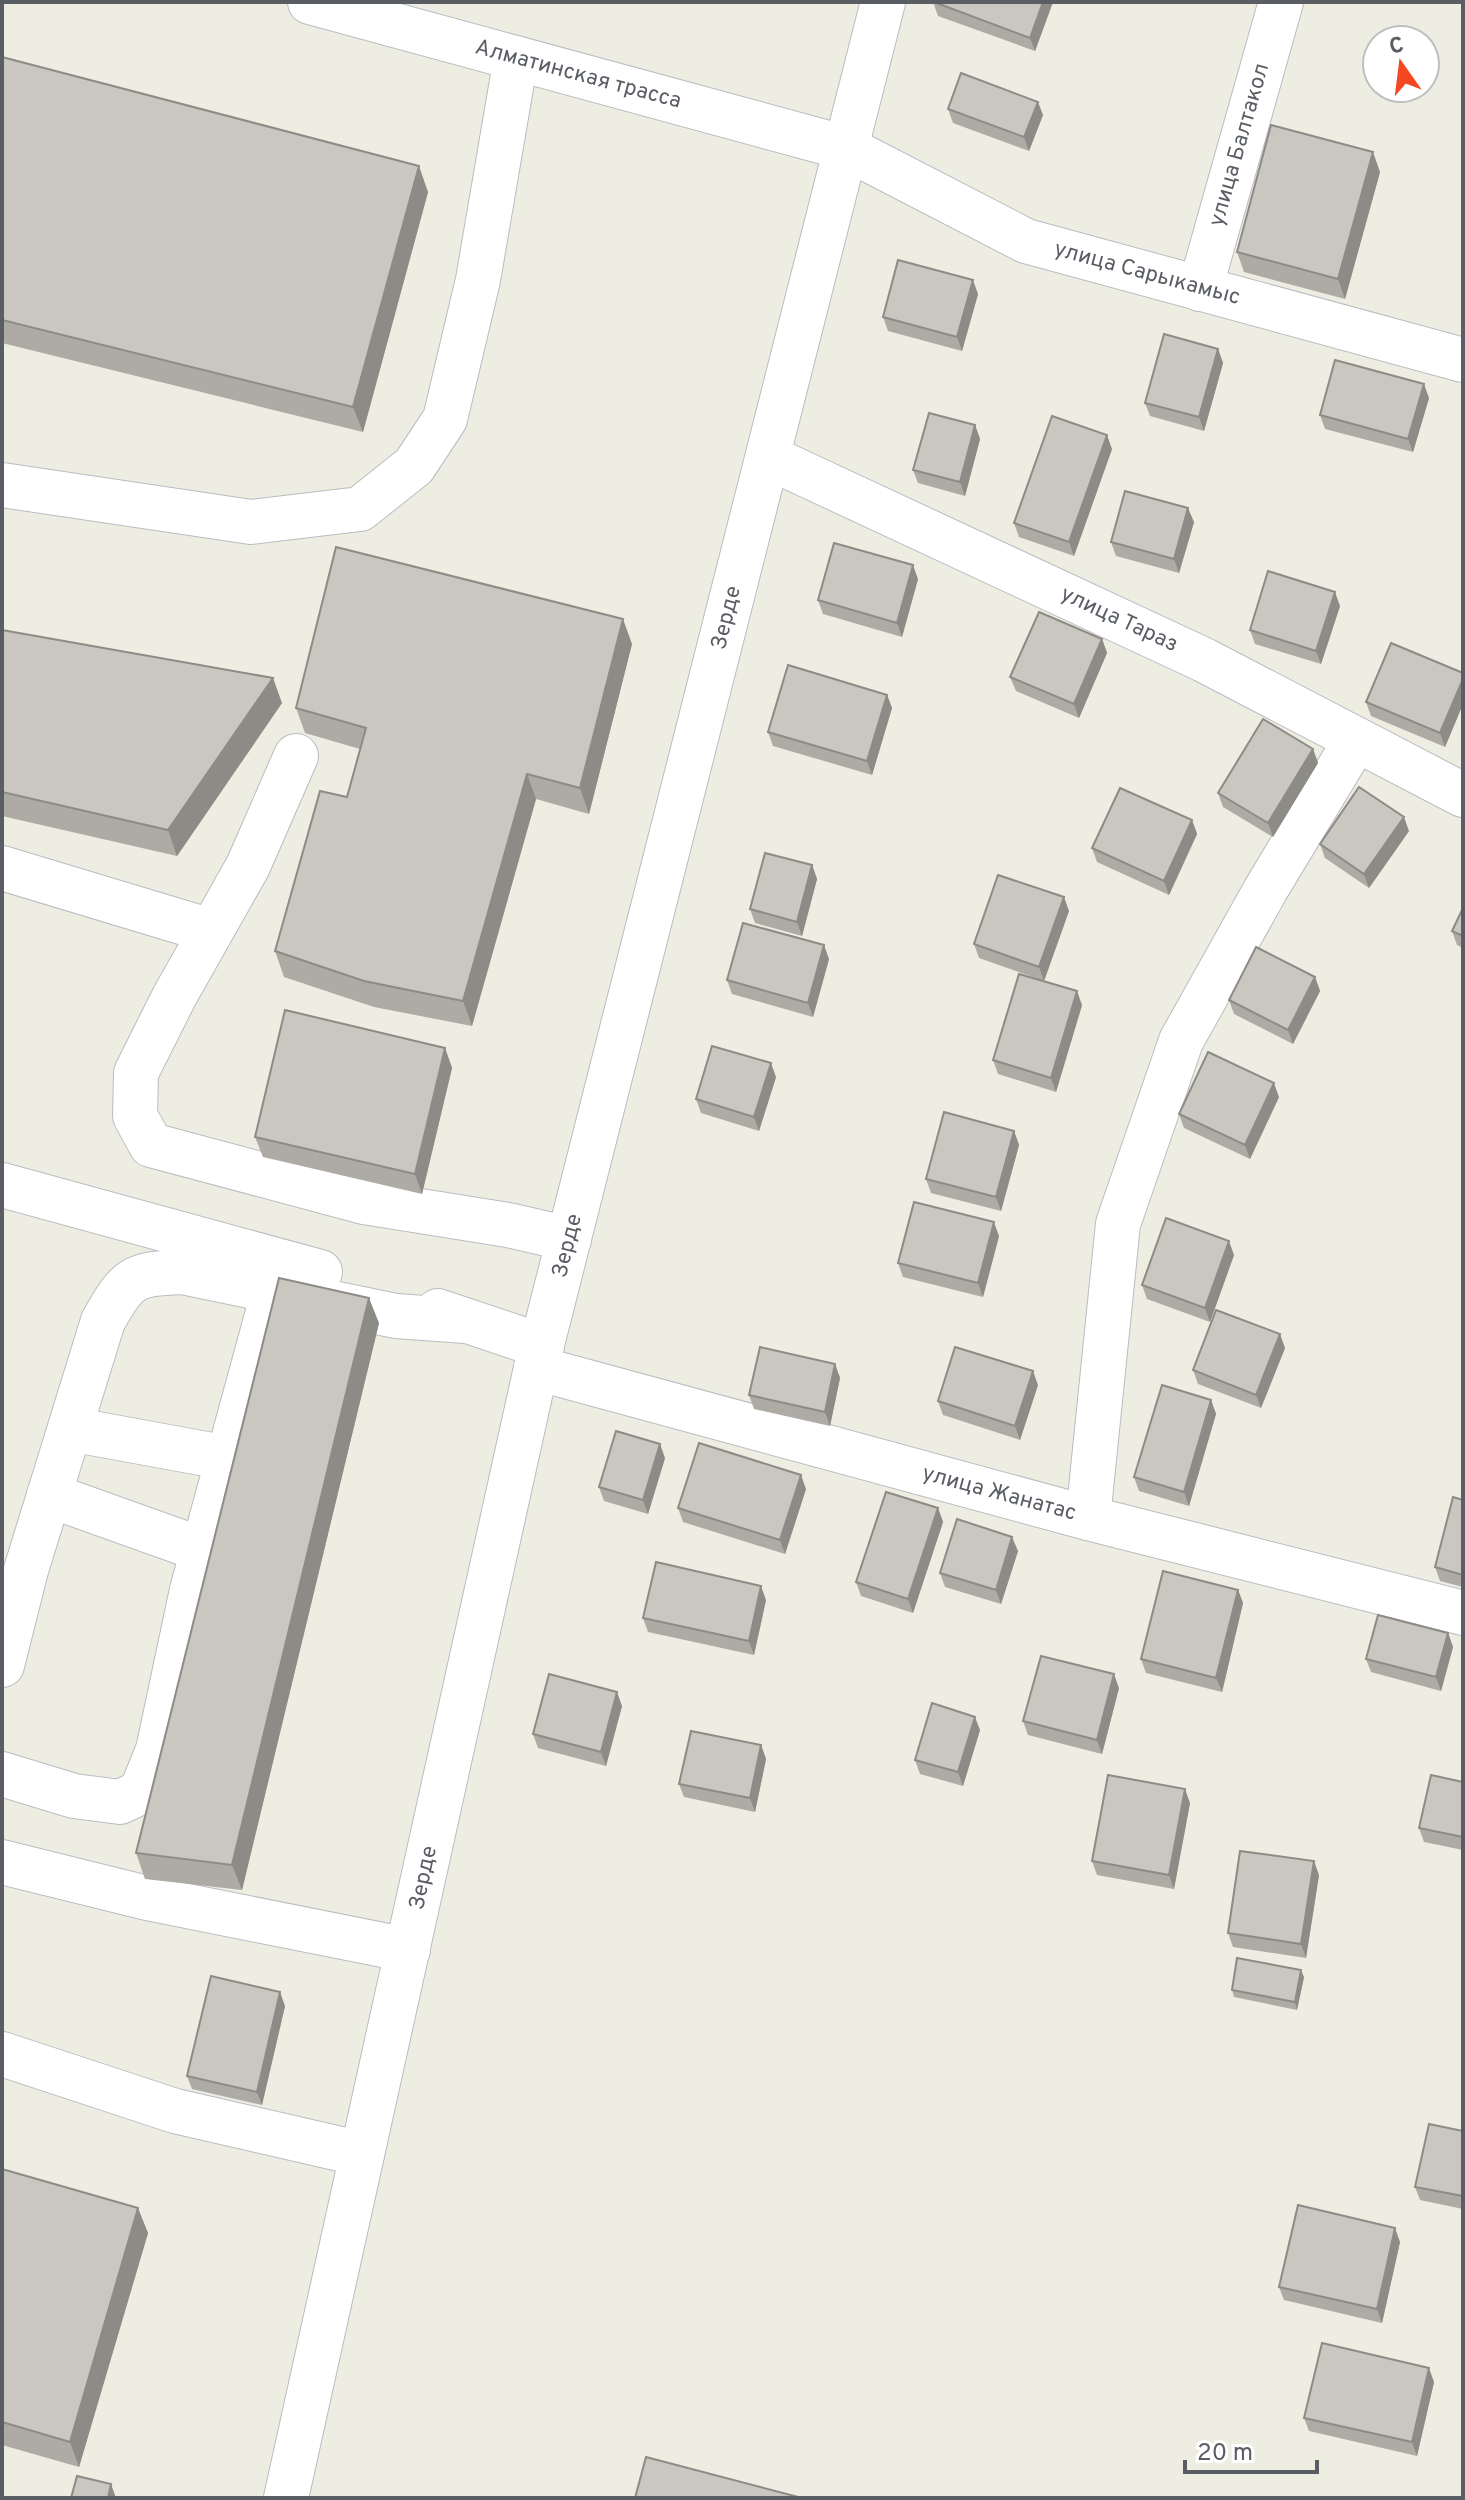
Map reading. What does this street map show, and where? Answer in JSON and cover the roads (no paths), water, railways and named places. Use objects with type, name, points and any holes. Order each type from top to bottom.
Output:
[{"type":"street","name":"Алматинская трасса","points":[[310,2],[846,148]]},
{"type":"street","name":"Зерде","points":[[286,2498],[539,1357],[883,2]]},
{"type":"street","name":"улица Балтакол","points":[[1200,289],[1281,2]]},
{"type":"street","points":[[2,485],[251,522],[360,509],[414,466],[445,419],[478,280],[516,58]]},
{"type":"street","name":"улица Сарыкамыс","points":[[846,148],[1026,241],[1463,360]]},
{"type":"street","name":"улица Тараз","points":[[768,457],[1204,660],[1463,795]]},
{"type":"street","points":[[1088,1518],[1118,1224],[1171,1070],[1181,1041],[1356,740]]},
{"type":"street","points":[[296,756],[248,866],[136,1073],[135,1116],[151,1145],[364,1202],[508,1225],[569,1239]]},
{"type":"street","points":[[2,868],[211,931]]},
{"type":"street","points":[[2,1185],[311,1269],[466,1321]]},
{"type":"street","points":[[2,1665],[26,1570],[103,1321],[122,1288],[147,1273],[182,1272],[396,1316],[466,1321]]},
{"type":"street","points":[[2,1774],[74,1796],[120,1802],[141,1792],[158,1750],[192,1590],[274,1290]]},
{"type":"street","name":"улица Жанатас","points":[[466,1321],[539,1357],[1088,1518],[1463,1613]]},
{"type":"street","points":[[70,1429],[228,1458]]},
{"type":"street","points":[[49,1495],[203,1550]]},
{"type":"street","points":[[2,1862],[147,1898],[408,1950]]},
{"type":"street","points":[[2,2054],[175,2111],[362,2154]]}]
